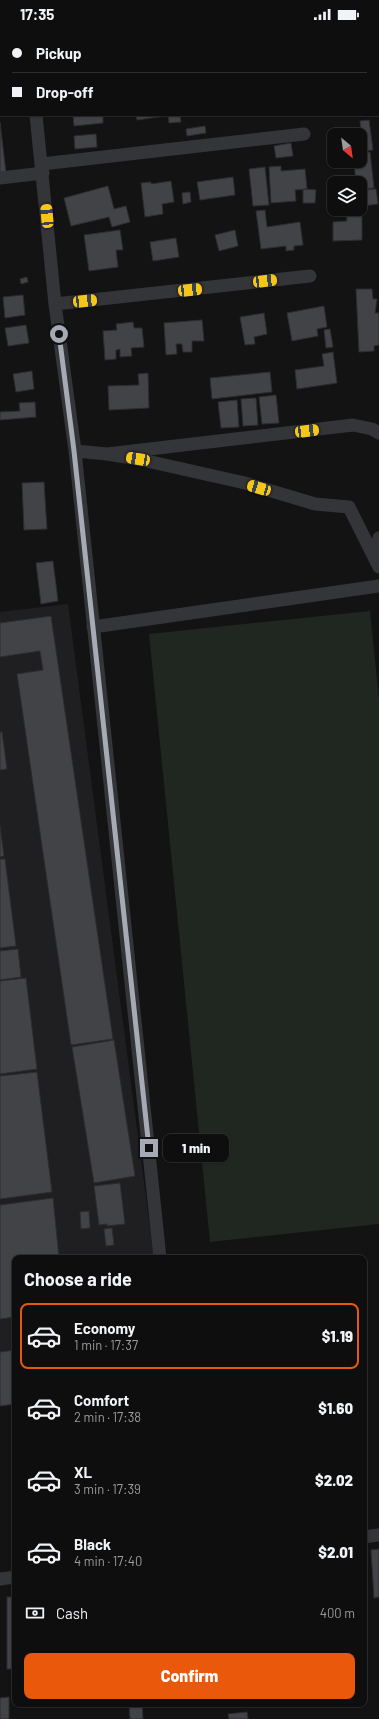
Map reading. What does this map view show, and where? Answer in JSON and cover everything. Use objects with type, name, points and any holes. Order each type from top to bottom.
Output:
[{"type":"street","points":[[36,116],[55,304],[74,451],[93,626],[160,1255]]},
{"type":"street","points":[[0,178],[42,168],[304,134]]},
{"type":"street","points":[[55,304],[310,276]]},
{"type":"street","points":[[107,454],[353,425],[372,429],[379,433]]},
{"type":"street","points":[[74,451],[138,459],[246,484],[315,504],[349,507],[377,563]]},
{"type":"street","points":[[377,563],[379,538]]},
{"type":"street","points":[[93,626],[379,586]]},
{"type":"street","points":[[367,1537],[379,1535]]},
{"type":"street","points":[[0,1579],[12,1577]]},
{"type":"shaded area","points":[[68,604],[154,1255],[12,1255],[12,1396],[0,1398],[0,612]]},
{"type":"shaded area","points":[[370,611],[379,699],[379,1224],[210,1242],[149,634]]},
{"type":"building","points":[[73,116],[103,116],[103,123],[74,126]]},
{"type":"building","points":[[136,116],[166,116],[137,120]]},
{"type":"building","points":[[168,116],[180,116],[181,122],[169,123]]},
{"type":"building","points":[[369,120],[373,150],[367,151],[367,128],[361,128],[360,121]]},
{"type":"building","points":[[0,122],[6,173],[0,173]]},
{"type":"building","points":[[205,126],[206,133],[187,136],[186,129]]},
{"type":"building","points":[[96,134],[97,147],[75,149],[74,136]]},
{"type":"building","points":[[291,143],[293,156],[276,158],[274,146]]},
{"type":"building","points":[[367,152],[370,152],[374,188],[367,188],[367,176],[355,176],[355,168],[367,168]]},
{"type":"building","points":[[281,166],[281,171],[305,169],[307,189],[295,190],[296,201],[271,203],[269,167]]},
{"type":"building","points":[[265,167],[269,205],[253,206],[249,169]]},
{"type":"building","points":[[233,177],[235,195],[200,200],[197,182]]},
{"type":"building","points":[[171,181],[174,202],[162,204],[163,214],[145,217],[141,183],[151,182],[151,184]]},
{"type":"building","points":[[108,186],[114,209],[126,206],[130,222],[112,227],[109,217],[71,226],[64,198]]},
{"type":"building","points":[[303,189],[316,190],[315,203],[303,203]]},
{"type":"building","points":[[376,189],[378,204],[367,205],[367,190]]},
{"type":"building","points":[[190,192],[191,202],[183,204],[182,193]]},
{"type":"building","points":[[265,210],[267,227],[300,222],[303,245],[294,246],[294,250],[286,251],[286,246],[261,249],[256,211]]},
{"type":"building","points":[[347,216],[362,216],[362,240],[333,241],[333,222],[347,221]]},
{"type":"building","points":[[120,230],[123,250],[116,250],[118,267],[89,271],[84,235]]},
{"type":"building","points":[[235,230],[238,246],[219,251],[215,235]]},
{"type":"building","points":[[176,238],[179,257],[153,261],[150,242]]},
{"type":"building","points":[[27,277],[28,282],[21,284],[20,279]]},
{"type":"building","points":[[356,289],[372,289],[373,299],[377,299],[375,313],[379,313],[379,345],[374,346],[374,351],[359,352]]},
{"type":"building","points":[[23,295],[25,315],[5,318],[3,297]]},
{"type":"building","points":[[324,306],[327,327],[317,329],[318,336],[292,341],[287,313]]},
{"type":"building","points":[[264,313],[267,334],[254,337],[255,344],[245,345],[240,317]]},
{"type":"building","points":[[202,320],[204,341],[192,341],[192,352],[183,352],[182,344],[176,344],[177,354],[166,355],[164,323]]},
{"type":"building","points":[[133,322],[134,328],[142,328],[144,347],[131,348],[132,356],[120,357],[120,349],[116,350],[116,359],[105,360],[103,331],[117,330],[116,324]]},
{"type":"building","points":[[26,325],[29,343],[8,346],[5,328]]},
{"type":"building","points":[[330,329],[333,347],[326,348],[324,330]]},
{"type":"building","points":[[333,352],[337,383],[297,389],[295,370],[324,366],[322,354]]},
{"type":"building","points":[[32,371],[34,389],[16,392],[13,374]]},
{"type":"building","points":[[270,372],[272,392],[212,399],[210,378]]},
{"type":"building","points":[[148,373],[149,408],[109,410],[108,386],[139,385],[138,374]]},
{"type":"building","points":[[276,395],[279,423],[262,424],[259,397]]},
{"type":"building","points":[[256,398],[258,425],[243,426],[241,399]]},
{"type":"building","points":[[237,400],[239,427],[221,428],[218,402]]},
{"type":"building","points":[[35,402],[36,417],[0,420],[0,412],[20,411],[19,403]]},
{"type":"building","points":[[44,482],[47,529],[24,530],[22,483]]},
{"type":"building","points":[[53,561],[58,601],[41,604],[36,563]]},
{"type":"building","points":[[51,616],[113,1039],[71,1045],[17,674],[43,670],[40,651],[0,657],[0,623]]},
{"type":"building","points":[[0,732],[2,732],[7,769],[0,770]]},
{"type":"building","points":[[0,826],[4,856],[0,857]]},
{"type":"building","points":[[0,859],[5,859],[16,946],[0,948]]},
{"type":"building","points":[[18,949],[21,977],[0,980],[0,951]]},
{"type":"building","points":[[26,978],[37,1069],[0,1074],[0,981]]},
{"type":"building","points":[[114,1040],[135,1176],[94,1183],[72,1047]]},
{"type":"building","points":[[37,1072],[52,1192],[0,1199],[0,1076]]},
{"type":"building","points":[[120,1183],[125,1224],[107,1226],[107,1224],[99,1225],[94,1186]]},
{"type":"building","points":[[53,1198],[59,1255],[12,1255],[12,1317],[0,1319],[0,1205]]},
{"type":"building","points":[[89,1211],[90,1228],[81,1229],[80,1212]]},
{"type":"building","points":[[112,1228],[114,1245],[106,1246],[104,1229]]},
{"type":"building","points":[[12,1350],[12,1404],[0,1406],[0,1352]]},
{"type":"building","points":[[379,1549],[379,1597],[374,1598],[371,1550]]},
{"type":"building","points":[[7,1597],[12,1597],[12,1669],[7,1669]]},
{"type":"building","points":[[9,1697],[9,1719],[0,1719],[0,1698]]},
{"type":"building","points":[[129,1707],[142,1707],[143,1719],[130,1719]]},
{"type":"building","points":[[247,1712],[248,1719],[229,1719],[228,1714]]},
{"type":"route","points":[[59,334],[74,451],[149,1148]]}]
